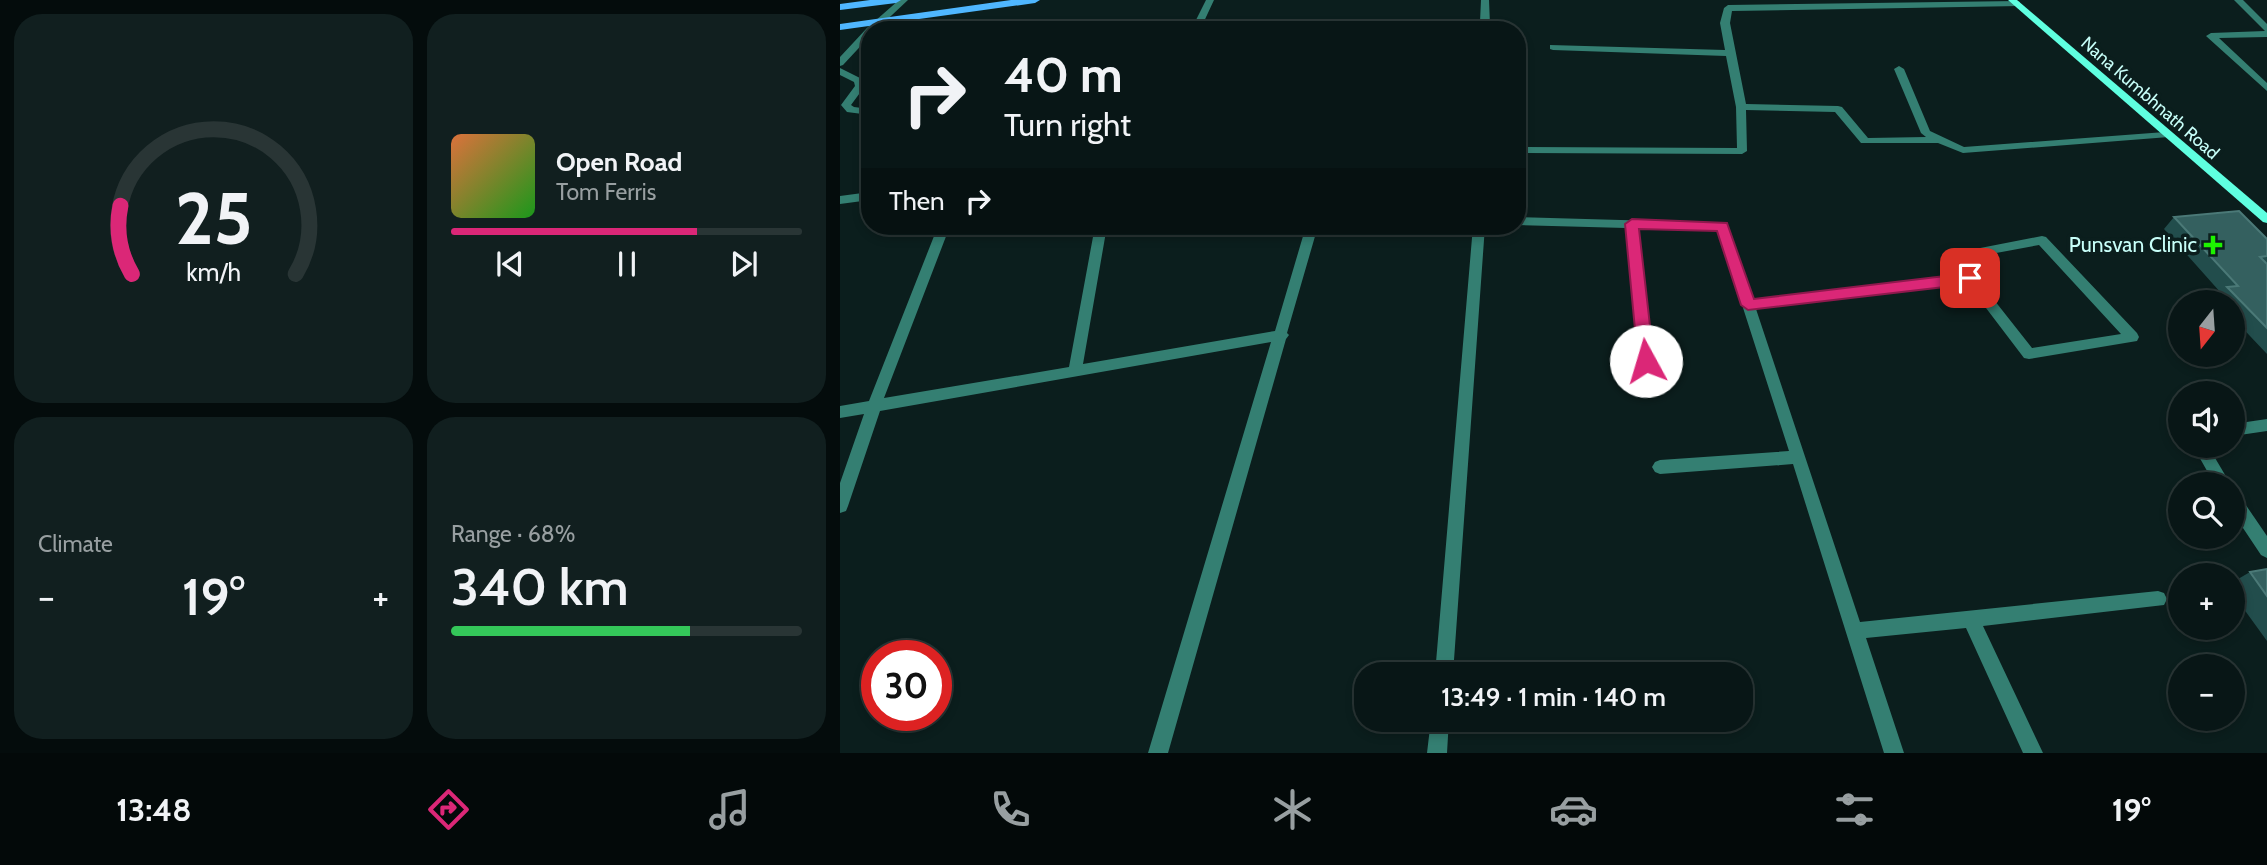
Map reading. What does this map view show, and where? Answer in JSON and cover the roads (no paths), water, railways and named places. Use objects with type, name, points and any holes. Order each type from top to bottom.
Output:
[{"type":"main road","points":[[840,7],[896,0]]},
{"type":"main road","points":[[909,21],[1035,0]]},
{"type":"main road","name":"Nana Kumbhnath Road","points":[[2015,2],[2165,135],[2267,219]]},
{"type":"main road","points":[[840,27],[861,27]]},
{"type":"street","points":[[880,21],[904,0]]},
{"type":"street","points":[[1200,21],[1210,0]]},
{"type":"street","points":[[1485,0],[1485,21]]},
{"type":"street","points":[[2238,0],[2267,32]]},
{"type":"street","points":[[1526,150],[1742,151],[1741,107],[1725,23],[1728,8],[2015,2]]},
{"type":"street","points":[[2267,32],[2211,36],[2267,88]]},
{"type":"street","points":[[840,63],[861,40]]},
{"type":"street","points":[[1553,47],[1731,53]]},
{"type":"street","points":[[1899,69],[1926,133],[1963,150],[2165,135]]},
{"type":"street","points":[[840,71],[859,80],[860,86],[846,105],[851,110],[861,111]]},
{"type":"street","points":[[1741,107],[1838,109],[1865,141],[1941,140]]},
{"type":"street","points":[[840,200],[861,197]]},
{"type":"street","points":[[1526,220],[1723,226],[1894,753]]},
{"type":"street","points":[[1632,224],[1646,361]]},
{"type":"street","points":[[840,506],[874,406],[940,235]]},
{"type":"street","points":[[1075,371],[1099,235]]},
{"type":"street","points":[[1158,753],[1310,235]]},
{"type":"street","points":[[1445,662],[1478,235]]},
{"type":"street","points":[[2042,240],[2132,337],[2029,354],[1970,278],[1974,253],[2042,240]]},
{"type":"street","points":[[1748,305],[1970,278]]},
{"type":"street","points":[[840,412],[1282,335]]},
{"type":"street","points":[[2245,428],[2267,425]]},
{"type":"street","points":[[1660,467],[1798,457]]},
{"type":"street","points":[[2245,518],[2267,550]]},
{"type":"street","points":[[1854,631],[2158,599]]},
{"type":"street","points":[[1971,619],[2033,753]]},
{"type":"street","points":[[1437,753],[1439,732]]},
{"type":"place","name":"Punsvan Clinic","points":[[2213,245]]}]
